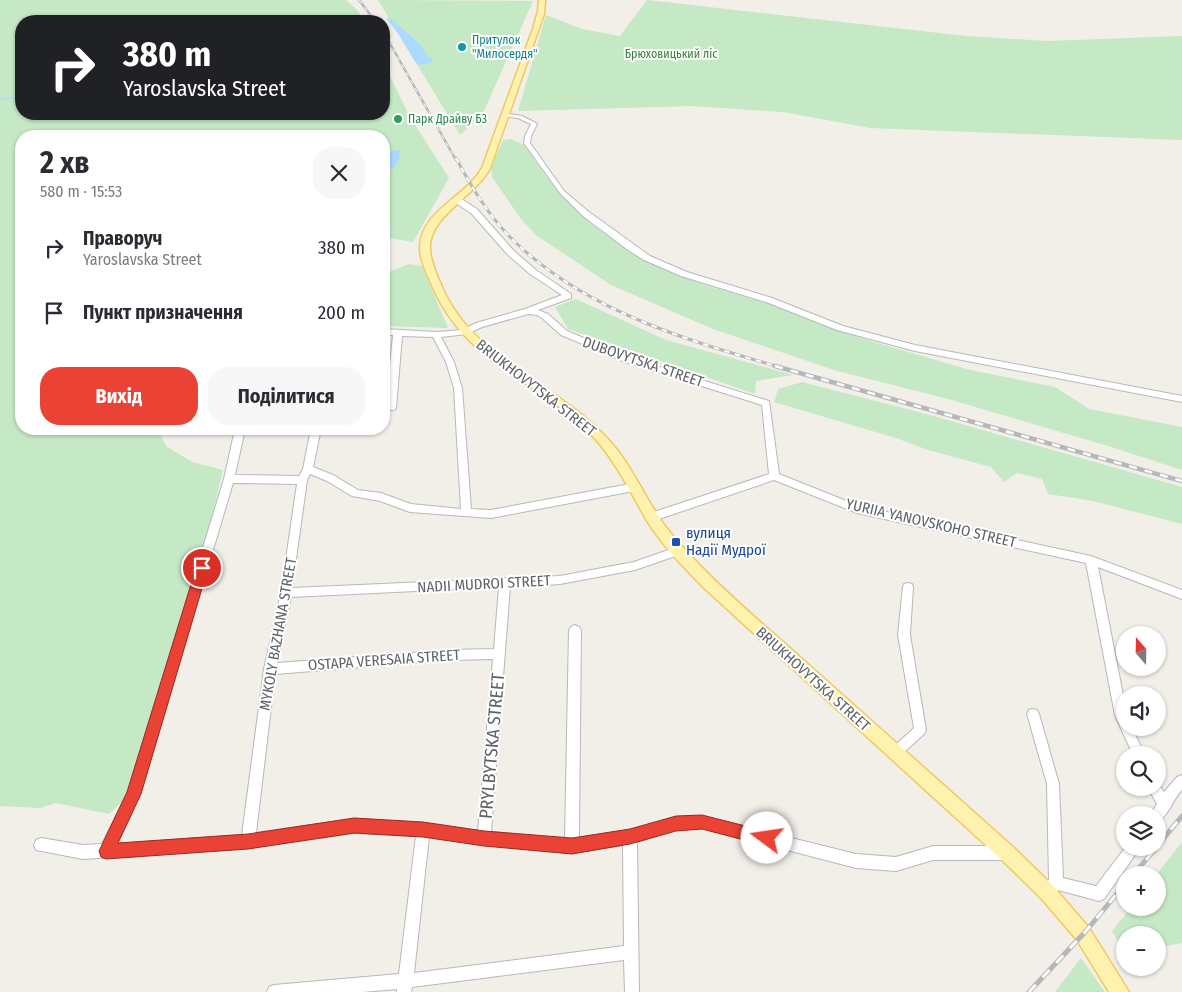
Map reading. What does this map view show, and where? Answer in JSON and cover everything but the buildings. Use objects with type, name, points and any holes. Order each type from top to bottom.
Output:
[{"type":"main road","name":"BRIUKHOVYTSKA STREET","points":[[542,0],[541,12],[522,71],[483,175],[433,224],[428,233],[425,246],[428,263],[439,296],[451,316],[464,332],[512,373],[568,410],[599,436],[618,457],[652,517],[677,551],[707,582],[1007,853],[1052,888],[1120,992]]},
{"type":"street","points":[[504,115],[514,115],[530,120],[534,124],[527,143],[562,192],[631,248],[661,265],[769,300],[840,328],[890,342],[1182,399]]},
{"type":"street","points":[[390,332],[436,334],[464,332],[479,325],[528,311],[568,296],[511,254],[474,211],[457,200]]},
{"type":"street","name":"DUBOVYTSKA STREET","points":[[528,311],[545,316],[564,333],[628,360],[766,403],[774,476]]},
{"type":"street","points":[[391,408],[398,332]]},
{"type":"street","points":[[436,334],[450,362],[458,388],[466,513]]},
{"type":"street","points":[[106,851],[134,794],[229,479],[239,435]]},
{"type":"street","name":"MYKOLY BAZHANA STREET","points":[[248,841],[270,669],[286,593],[302,480],[308,469],[315,435]]},
{"type":"street","points":[[308,469],[330,478],[356,493],[381,497],[410,508],[466,513],[491,514],[635,487]]},
{"type":"street","points":[[652,517],[774,476]]},
{"type":"street","name":"YURIIA YANOVSKOHO STREET","points":[[774,476],[857,509],[1091,560],[1182,595]]},
{"type":"street","points":[[229,479],[302,480]]},
{"type":"street","name":"NADII MUDROI STREET","points":[[286,593],[505,584],[573,579],[635,566],[677,551]]},
{"type":"street","points":[[1091,560],[1116,689]]},
{"type":"street","name":"PRYLBYTSKA STREET","points":[[484,838],[505,584]]},
{"type":"street","points":[[895,753],[920,730],[904,635],[908,587]]},
{"type":"street","points":[[572,846],[575,630]]},
{"type":"street","name":"OSTAPA VERESAIA STREET","points":[[270,669],[451,655],[499,654]]},
{"type":"street","points":[[1033,714],[1053,784],[1052,888],[1099,894],[1127,856]]},
{"type":"street","points":[[1163,806],[1173,790],[1182,780]]},
{"type":"street","name":"PRYLBYTSKA STREET","points":[[41,846],[83,852],[106,851],[248,841],[354,826],[423,830],[572,846],[630,837],[676,823],[702,822],[856,861],[896,864],[933,853],[1007,853]]},
{"type":"street","points":[[405,986],[423,830]]},
{"type":"street","points":[[630,837],[632,992]]},
{"type":"street","points":[[274,992],[405,986],[632,952]]},
{"type":"green space","points":[[0,0],[346,0],[360,15],[15,15],[15,120],[390,120],[390,76],[410,117],[449,178],[413,242],[390,238],[390,130],[15,130],[15,435],[161,435],[166,446],[192,462],[223,470],[202,558],[131,793],[109,814],[56,803],[40,808],[0,806]]},
{"type":"green space","points":[[378,0],[533,1],[483,113],[460,135],[390,20],[390,15],[387,15]]},
{"type":"green space","name":"Брюховицький ліс","points":[[647,0],[966,36],[1047,41],[1182,36],[1182,140],[870,128],[783,112],[691,106],[518,111],[546,15],[582,29],[620,36]]},
{"type":"green space","points":[[511,139],[524,145],[555,188],[591,224],[645,261],[699,283],[796,312],[808,320],[867,340],[970,370],[1055,387],[1089,409],[1182,427],[1182,470],[948,399],[834,370],[713,329],[611,285],[537,236],[521,219],[492,177],[491,168],[503,140]]},
{"type":"green space","points":[[409,264],[422,266],[448,328],[390,326],[390,272]]},
{"type":"green space","points":[[576,299],[666,340],[793,375],[756,381],[755,394],[568,329],[555,307]]},
{"type":"green space","points":[[802,382],[930,415],[1182,487],[1182,524],[1093,501],[1048,494],[1042,479],[1017,473],[1004,482],[991,467],[928,450],[896,438],[774,402],[778,389]]},
{"type":"green space","points":[[1182,842],[1182,943],[1166,946],[1166,926],[1116,926],[1124,916],[1166,916],[1166,866],[1163,866]]},
{"type":"green space","points":[[1116,926],[1116,938],[1112,931]]},
{"type":"green space","points":[[1081,958],[1105,992],[1055,992]]},
{"type":"water","points":[[390,19],[421,45],[426,55],[433,59],[432,62],[420,65],[415,62],[390,23]]},
{"type":"water","points":[[400,150],[395,167],[390,170],[390,151]]},
{"type":"waterway","points":[[0,99],[15,98]]},
{"type":"railway","points":[[359,0],[370,15]]},
{"type":"railway","points":[[390,44],[456,160]]},
{"type":"railway","points":[[456,158],[482,202],[506,233],[543,266],[574,287],[606,305],[674,334],[779,367]]},
{"type":"railway","points":[[775,366],[1182,481]]},
{"type":"railway","points":[[1166,835],[1182,816]]},
{"type":"railway","points":[[1141,866],[1149,856]]},
{"type":"railway","points":[[1029,992],[1086,931],[1116,895]]},
{"type":"place","name":"Притулок \"Милосердя\"","points":[[462,47]]},
{"type":"place","name":"Парк Драйву Б3","points":[[398,119]]},
{"type":"place","name":"вулиця Надії Мудрої","points":[[676,542]]},
{"type":"route","points":[[202,568],[134,794],[106,851],[248,841],[354,826],[423,830],[572,846],[630,837],[676,823],[702,822],[767,838]]}]
